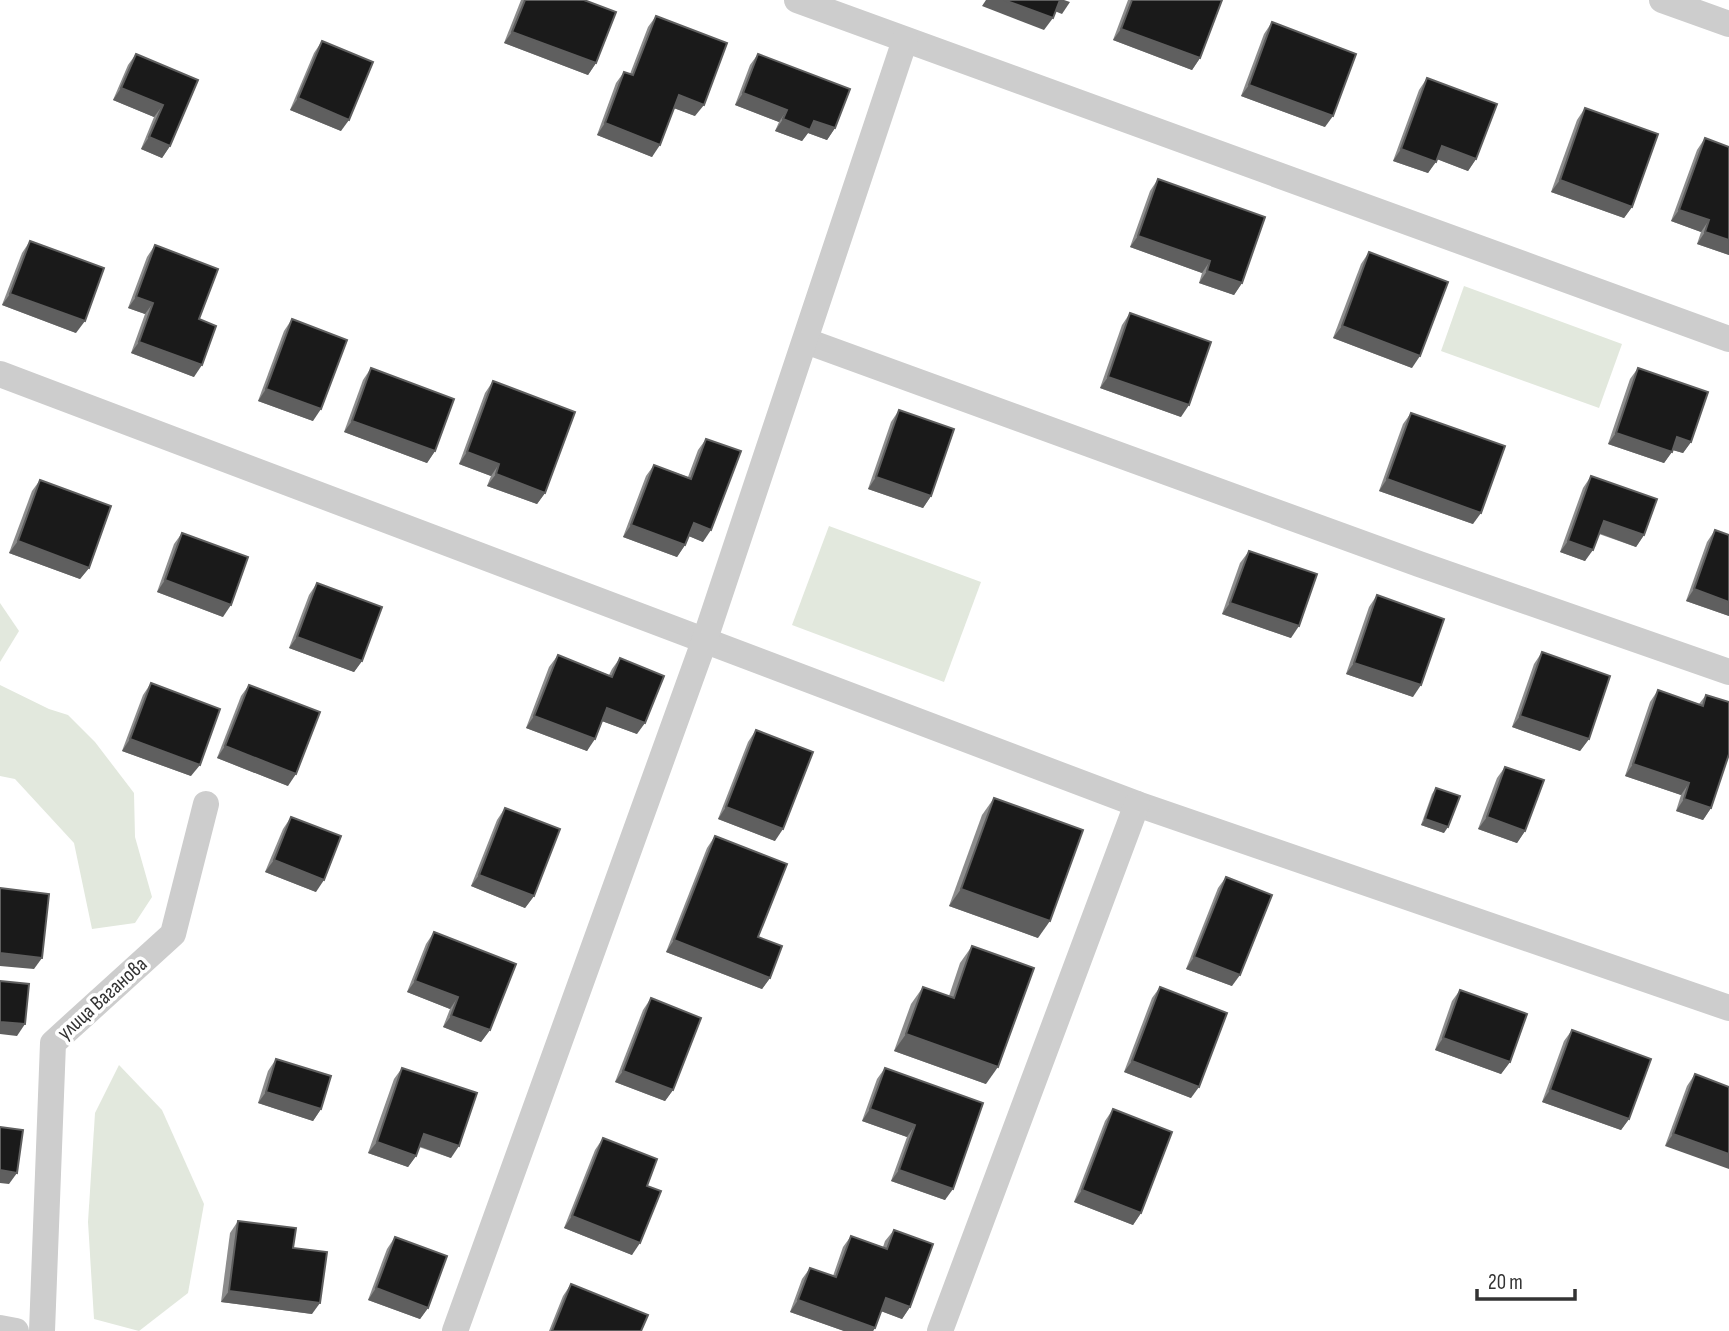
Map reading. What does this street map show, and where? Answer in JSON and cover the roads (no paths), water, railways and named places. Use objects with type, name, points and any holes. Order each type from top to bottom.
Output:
[{"type":"street","points":[[797,0],[1729,340]]},
{"type":"street","points":[[1662,0],[1729,24]]},
{"type":"street","points":[[455,1331],[705,639],[905,40]]},
{"type":"street","points":[[806,341],[1419,564],[1729,672]]},
{"type":"street","points":[[0,374],[1137,804],[1729,1008]]},
{"type":"street","name":"улица Ваганова","points":[[42,1331],[52,1043],[173,934],[206,804]]},
{"type":"street","points":[[940,1331],[1137,804]]},
{"type":"street","points":[[0,1328],[16,1331]]}]
